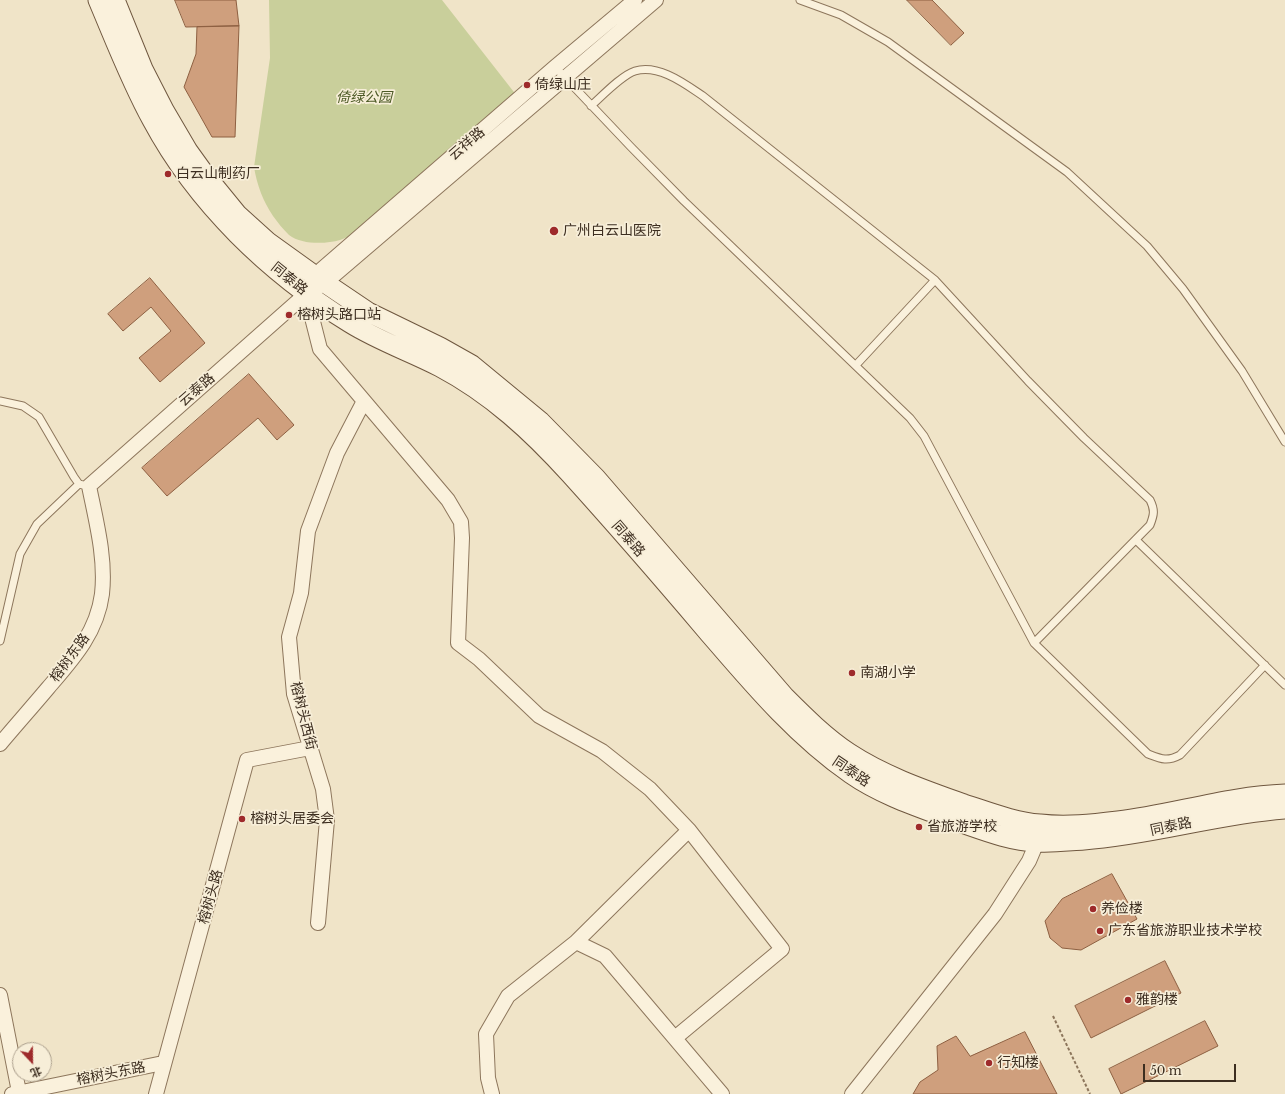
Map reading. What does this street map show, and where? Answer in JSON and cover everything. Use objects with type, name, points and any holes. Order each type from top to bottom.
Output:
[{"type":"main road","name":"同泰路","points":[[98,0],[148,112],[179,165],[196,188],[250,247],[306,294],[358,328],[458,377],[489,398],[514,418],[546,448],[570,474],[760,692],[796,729],[832,761],[852,775],[872,787],[906,802],[984,831],[1020,840],[1038,833],[1071,825],[1119,821],[1240,799],[1285,794]]},
{"type":"main road","name":"同泰路","points":[[115,0],[143,69],[174,129],[206,176],[237,214],[268,242],[320,280],[368,312],[461,358],[492,380],[540,421],[596,478],[775,686],[800,712],[832,741],[864,762],[921,788],[988,812],[1038,833],[1075,841],[1121,837],[1242,814],[1285,809]]},
{"type":"street","name":"云祥路","points":[[320,280],[555,68],[635,0]]},
{"type":"street","name":"云祥路","points":[[320,280],[565,78],[656,0]]},
{"type":"street","name":"云泰路","points":[[84,485],[306,294],[320,280]]},
{"type":"street","points":[[306,294],[320,348],[448,500],[460,522],[462,561],[458,644],[479,659],[539,716],[602,751],[650,788],[689,830],[782,949],[675,1038]]},
{"type":"street","name":"榕树头西街","points":[[318,923],[327,820],[323,789],[294,694],[289,637],[301,593],[308,531],[337,453],[364,401]]},
{"type":"street","name":"榕树东路","points":[[0,744],[84,644],[98,613],[102,593],[102,553],[84,485]]},
{"type":"street","name":"榕树头路","points":[[156,1094],[163,1063],[248,760],[310,748]]},
{"type":"street","points":[[492,1094],[488,1078],[486,1034],[508,996],[576,942],[689,830]]},
{"type":"street","points":[[852,1094],[995,914],[1029,861],[1038,833]]},
{"type":"street","points":[[576,942],[605,956],[722,1094]]},
{"type":"street","points":[[0,995],[15,1093]]},
{"type":"street","name":"榕树头东路","points":[[15,1093],[163,1063]]},
{"type":"lane","points":[[800,0],[841,15],[888,42],[1067,172],[1147,246],[1183,289],[1242,371],[1285,442]]},
{"type":"lane","points":[[555,68],[684,201],[910,418],[924,436],[1034,643],[1148,754],[1161,759],[1172,759],[1180,755],[1265,665]]},
{"type":"lane","points":[[591,106],[625,76],[636,71],[646,70],[660,72],[674,77],[710,101],[935,280],[1028,381],[1084,438],[1150,500],[1154,507],[1154,514],[1150,525],[1034,643]]},
{"type":"lane","points":[[856,365],[935,280]]},
{"type":"lane","points":[[0,401],[23,406],[39,418],[84,485],[37,524],[20,554],[0,641]]},
{"type":"lane","points":[[1136,540],[1285,685]]},
{"type":"path","points":[[1053,1016],[1090,1094]]},
{"type":"green space","name":"倚绿公园","points":[[269,0],[442,0],[517,96],[357,232],[342,239],[328,242],[314,243],[300,241],[289,235],[269,210],[261,193],[254,167],[270,58]]},
{"type":"building","points":[[175,0],[236,0],[239,26],[186,27]]},
{"type":"building","points":[[907,0],[932,0],[964,33],[951,45]]},
{"type":"building","points":[[239,26],[235,137],[212,137],[184,87],[196,54],[197,27]]},
{"type":"building","points":[[150,278],[205,343],[160,382],[139,358],[171,331],[151,307],[123,331],[108,314]]},
{"type":"building","points":[[249,374],[294,425],[277,440],[258,418],[167,496],[142,468]]},
{"type":"building","name":"养俭楼","points":[[1112,874],[1137,919],[1081,950],[1062,948],[1050,938],[1045,921],[1062,899]]},
{"type":"building","name":"雅韵楼","points":[[1165,961],[1181,993],[1091,1038],[1075,1006]]},
{"type":"building","points":[[1205,1021],[1218,1046],[1121,1094],[1109,1069]]},
{"type":"building","name":"行知楼","points":[[1025,1032],[1057,1094],[913,1094],[920,1082],[938,1070],[937,1046],[956,1036],[970,1056]]},
{"type":"place","name":"倚绿山庄","points":[[527,85]]},
{"type":"place","name":"白云山制药厂","points":[[168,174]]},
{"type":"place","name":"广州白云山医院","points":[[554,231]]},
{"type":"place","name":"榕树头路口站","points":[[289,315]]},
{"type":"place","name":"南湖小学","points":[[852,673]]},
{"type":"place","name":"榕树头居委会","points":[[242,819]]},
{"type":"place","name":"省旅游学校","points":[[919,827]]},
{"type":"place","name":"养俭楼","points":[[1093,909]]},
{"type":"place","name":"广东省旅游职业技术学校","points":[[1100,931]]},
{"type":"place","name":"雅韵楼","points":[[1128,1000]]},
{"type":"place","name":"行知楼","points":[[989,1063]]}]
